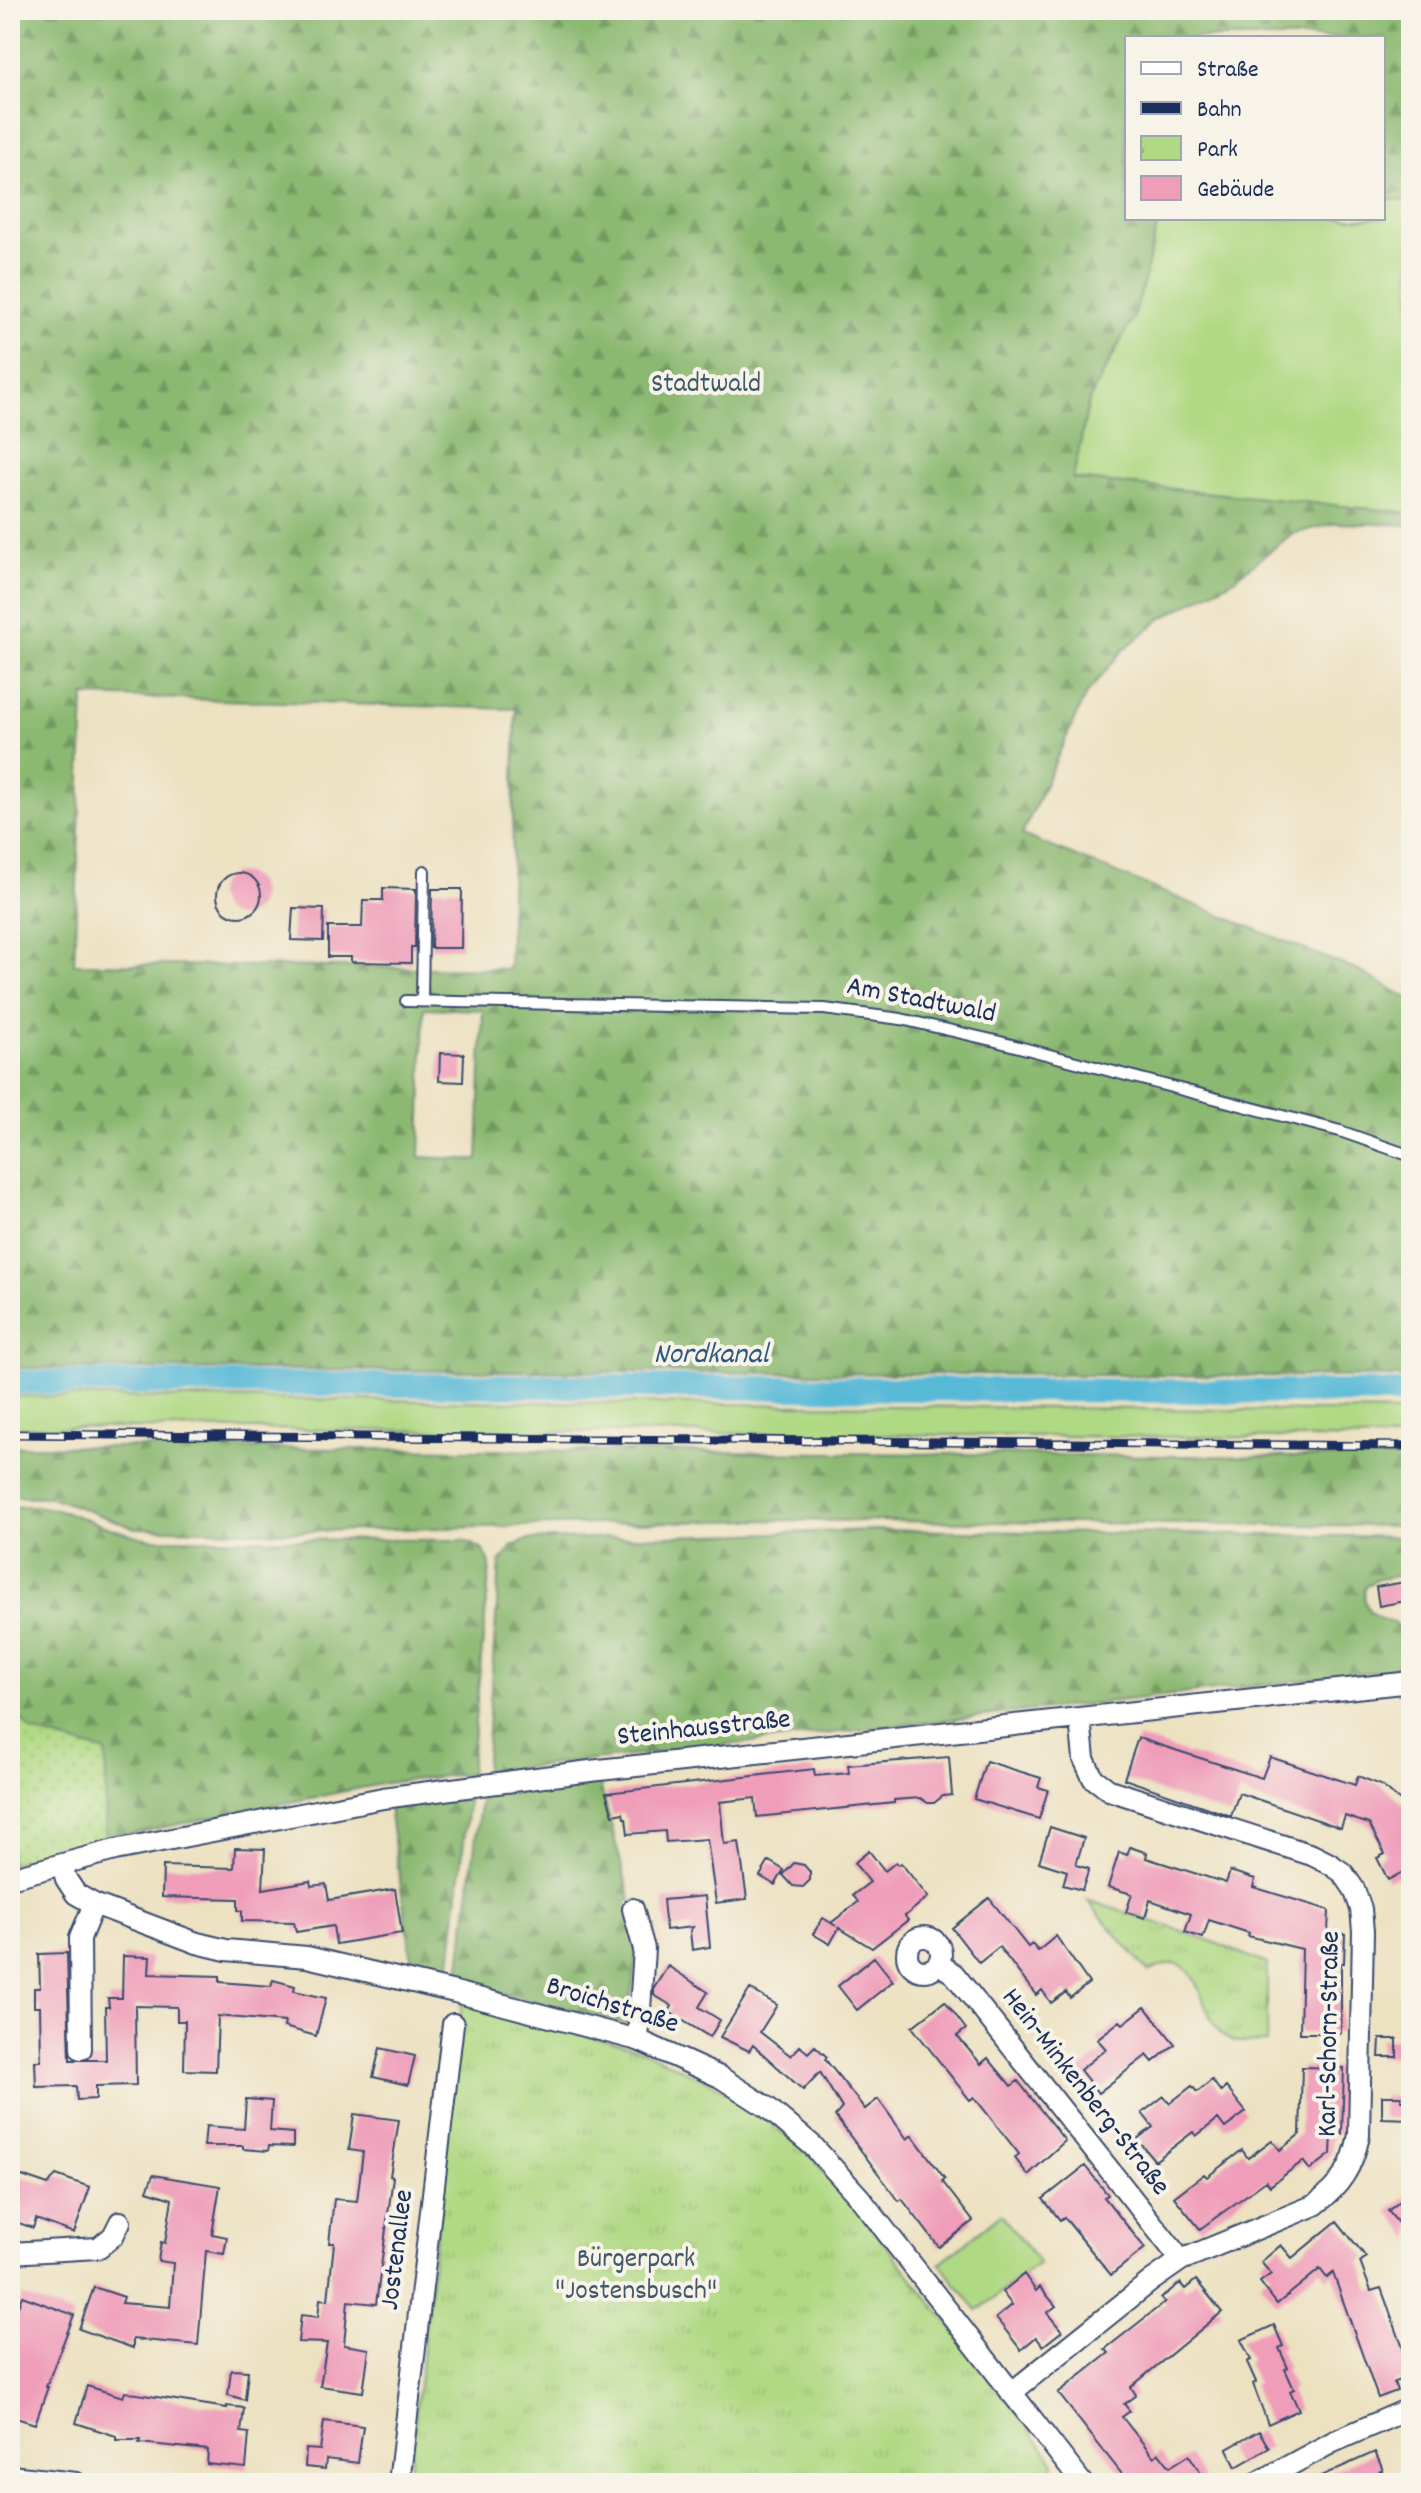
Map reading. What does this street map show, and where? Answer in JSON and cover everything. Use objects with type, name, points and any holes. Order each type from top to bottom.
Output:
[{"type":"street","name":"Steinhausstraße","points":[[10,1878],[115,1850],[383,1798],[590,1771],[1411,1682]]},
{"type":"street","name":"Karl-Schorn-Straße","points":[[1011,2393],[1181,2260],[1315,2205],[1333,2191],[1347,2174],[1359,2135],[1363,1931],[1361,1909],[1354,1889],[1343,1873],[1312,1855],[1109,1790],[1093,1778],[1084,1759],[1080,1718]]},
{"type":"street","name":"Broichstraße","points":[[62,1864],[66,1879],[76,1894],[94,1904],[197,1943],[226,1950],[307,1957],[455,1992],[638,2040],[720,2077],[768,2108],[813,2146],[860,2198],[1082,2483]]},
{"type":"street","points":[[81,2049],[80,1938],[94,1904]]},
{"type":"street","points":[[633,1909],[644,1949],[638,2040]]},
{"type":"street","name":"Hein-Minkenberg-Straße","points":[[939,1964],[954,1974],[1181,2260]]},
{"type":"street","name":"Jostenallee","points":[[399,2483],[453,2024]]},
{"type":"street","points":[[10,2253],[98,2248],[113,2236],[120,2222]]},
{"type":"street","points":[[1257,2483],[1333,2442],[1411,2408]]},
{"type":"street","points":[[10,2476],[76,2483]]},
{"type":"lane","points":[[422,1001],[424,871]]},
{"type":"lane","name":"Am Stadtwald","points":[[406,1001],[824,1009],[901,1019],[1011,1044],[1340,1131],[1411,1156]]},
{"type":"green space","name":"Stadtwald","points":[[10,10],[1411,10],[1411,202],[1385,198],[1385,36],[1125,36],[1125,220],[1159,220],[1136,312],[1089,400],[1073,479],[1411,513],[1411,525],[1336,523],[1292,534],[1230,582],[1162,618],[1122,651],[1085,696],[1022,835],[1361,972],[1411,1000],[1411,1377],[10,1368]],"holes":[[[84,696],[516,709],[509,969],[74,964]],[[424,1008],[483,1010],[478,1160],[420,1157]]]},
{"type":"green space","points":[[1385,198],[1411,202],[1411,513],[1072,479],[1089,400],[1136,312],[1159,220],[1385,220]]},
{"type":"green space","points":[[10,1396],[1411,1412],[1411,1439],[10,1427]]},
{"type":"green space","points":[[10,1446],[1411,1458],[1411,1526],[758,1520],[276,1532],[135,1528],[51,1497],[10,1496]]},
{"type":"green space","points":[[35,1506],[150,1539],[462,1540],[477,1546],[487,1556],[490,1566],[470,1773],[386,1783],[105,1839],[106,1752],[31,1731],[10,1705],[10,1507]]},
{"type":"green space","points":[[879,1530],[1411,1537],[1411,1573],[1375,1580],[1365,1587],[1364,1595],[1371,1612],[1398,1627],[1402,1669],[485,1772],[500,1563],[512,1546],[527,1540]]},
{"type":"green space","points":[[10,1705],[31,1731],[106,1752],[105,1839],[10,1864]]},
{"type":"green space","points":[[599,1781],[631,1900],[626,1902],[637,1945],[628,2024],[458,1983],[481,1796]]},
{"type":"green space","points":[[468,1797],[448,1981],[414,1973],[389,1808]]},
{"type":"green space","points":[[1087,1900],[1203,1938],[1267,1964],[1267,2042],[1234,2041],[1221,2034],[1186,1969],[1170,1964],[1148,1972]]},
{"type":"green space","name":"Bürgerpark \"Jostensbusch\"","points":[[462,2003],[642,2050],[714,2084],[808,2153],[852,2202],[1002,2392],[1054,2463],[1052,2475],[1045,2483],[408,2483]]},
{"type":"green space","points":[[1001,2214],[1039,2263],[977,2311],[940,2263]]},
{"type":"building","points":[[239,873],[255,879],[261,895],[255,911],[239,917],[223,911],[217,895],[223,879]]},
{"type":"building","points":[[383,888],[416,889],[415,947],[411,947],[411,963],[351,962],[351,957],[328,957],[328,927],[362,927],[363,900],[383,900]]},
{"type":"building","points":[[432,889],[462,889],[461,948],[431,948]]},
{"type":"building","points":[[293,908],[324,909],[323,941],[291,940]]},
{"type":"building","points":[[440,1053],[464,1054],[463,1082],[439,1081]]},
{"type":"building","points":[[1411,1581],[1411,1600],[1379,1606],[1376,1587]]},
{"type":"building","points":[[1138,1738],[1262,1778],[1270,1757],[1355,1785],[1358,1776],[1381,1785],[1411,1810],[1411,1868],[1388,1880],[1377,1858],[1385,1854],[1369,1824],[1345,1816],[1341,1828],[1239,1793],[1231,1816],[1124,1779]]},
{"type":"building","points":[[949,1757],[952,1795],[943,1796],[934,1803],[920,1798],[894,1800],[894,1803],[757,1817],[755,1798],[720,1802],[724,1844],[739,1842],[747,1899],[716,1903],[707,1839],[666,1842],[665,1831],[628,1834],[626,1818],[623,1813],[613,1815],[606,1793],[814,1769],[815,1776],[849,1773],[848,1765]]},
{"type":"building","points":[[986,1761],[1041,1778],[1038,1787],[1048,1790],[1039,1819],[974,1799]]},
{"type":"building","points":[[1050,1827],[1084,1838],[1076,1865],[1089,1869],[1082,1890],[1063,1885],[1067,1871],[1039,1862]]},
{"type":"building","points":[[1130,1847],[1147,1853],[1146,1858],[1226,1883],[1230,1871],[1255,1879],[1253,1887],[1329,1910],[1328,1932],[1345,1934],[1344,1963],[1341,1963],[1341,2033],[1300,2033],[1302,1949],[1248,1936],[1249,1933],[1209,1920],[1203,1938],[1185,1932],[1191,1914],[1150,1900],[1145,1918],[1126,1912],[1132,1894],[1108,1887],[1119,1852],[1127,1855]]},
{"type":"building","points":[[235,1848],[265,1849],[263,1889],[310,1881],[311,1886],[326,1884],[329,1900],[395,1889],[402,1933],[336,1944],[333,1926],[296,1932],[294,1922],[242,1921],[238,1899],[162,1897],[163,1866],[234,1868]]},
{"type":"building","points":[[869,1851],[885,1871],[896,1862],[898,1865],[901,1863],[928,1897],[905,1916],[908,1920],[872,1948],[839,1928],[830,1944],[813,1934],[823,1918],[831,1923],[858,1902],[853,1895],[870,1882],[854,1863]]},
{"type":"building","points":[[769,1861],[784,1870],[775,1885],[760,1876]]},
{"type":"building","points":[[794,1863],[804,1865],[810,1872],[810,1880],[803,1887],[793,1886],[783,1875]]},
{"type":"building","points":[[705,1896],[710,1947],[692,1950],[690,1931],[693,1927],[666,1930],[663,1900]]},
{"type":"building","points":[[989,1898],[1028,1947],[1032,1944],[1038,1951],[1056,1936],[1089,1983],[1070,1998],[1066,1992],[1051,2003],[1042,1990],[1036,1995],[999,1947],[979,1963],[952,1928]]},
{"type":"building","points":[[67,1953],[70,2060],[106,2060],[105,2007],[109,2007],[108,1998],[122,1998],[123,1956],[150,1957],[149,1974],[220,1976],[220,1982],[271,1986],[273,1980],[295,1986],[294,1991],[326,1998],[316,2036],[284,2027],[285,2022],[218,2016],[216,2071],[184,2070],[185,2021],[177,2021],[177,2007],[135,2006],[136,2085],[96,2086],[96,2099],[77,2100],[76,2086],[36,2087],[35,2061],[41,2061],[40,2007],[34,2007],[34,1988],[40,1988],[39,1954]]},
{"type":"building","points":[[874,1957],[893,1981],[857,2010],[838,1986]]},
{"type":"building","points":[[668,1966],[708,1992],[699,2007],[720,2020],[710,2037],[669,2012],[672,2006],[654,1995],[654,1988]]},
{"type":"building","points":[[750,1989],[777,2005],[760,2032],[791,2056],[800,2046],[808,2053],[815,2046],[827,2057],[825,2059],[865,2109],[878,2099],[907,2139],[912,2135],[973,2221],[939,2247],[902,2199],[899,2201],[835,2116],[842,2108],[820,2072],[803,2090],[753,2045],[749,2051],[720,2037]]},
{"type":"building","points":[[945,2001],[966,2029],[957,2036],[981,2064],[988,2058],[1011,2086],[1018,2081],[1065,2141],[1028,2175],[1015,2158],[1019,2154],[974,2097],[970,2100],[912,2027]]},
{"type":"building","points":[[1145,2007],[1175,2044],[1153,2062],[1147,2055],[1098,2093],[1080,2070],[1106,2049],[1097,2039]]},
{"type":"building","points":[[1380,2039],[1397,2039],[1397,2057],[1379,2057]]},
{"type":"building","points":[[380,2048],[415,2056],[408,2085],[373,2077]]},
{"type":"building","points":[[1302,2067],[1344,2068],[1342,2134],[1332,2134],[1331,2154],[1310,2170],[1303,2161],[1270,2186],[1266,2181],[1200,2229],[1174,2197],[1242,2150],[1248,2158],[1272,2140],[1280,2150],[1300,2134]]},
{"type":"building","points":[[1212,2080],[1221,2092],[1226,2087],[1246,2112],[1225,2128],[1218,2119],[1196,2136],[1193,2132],[1155,2161],[1137,2139],[1153,2127],[1142,2113],[1164,2096],[1170,2103],[1192,2086],[1197,2092]]},
{"type":"building","points":[[1382,2096],[1401,2096],[1401,2100],[1411,2100],[1411,2119],[1382,2118]]},
{"type":"building","points":[[246,2099],[272,2101],[270,2131],[293,2133],[293,2147],[269,2146],[268,2151],[243,2149],[243,2146],[204,2146],[206,2126],[244,2129]]},
{"type":"building","points":[[354,2114],[399,2120],[376,2304],[348,2301],[344,2345],[369,2349],[363,2392],[320,2386],[327,2343],[298,2342],[301,2315],[318,2317],[320,2299],[328,2300],[334,2243],[329,2243],[334,2199],[357,2201],[363,2152],[349,2150]]},
{"type":"building","points":[[1085,2166],[1108,2195],[1104,2197],[1145,2248],[1111,2275],[1064,2217],[1060,2220],[1043,2199]]},
{"type":"building","points":[[10,2172],[48,2185],[56,2175],[90,2187],[74,2233],[36,2219],[33,2228],[10,2220]]},
{"type":"building","points":[[153,2175],[220,2186],[212,2234],[227,2237],[224,2254],[206,2251],[198,2345],[133,2339],[133,2348],[79,2329],[94,2287],[124,2297],[122,2303],[170,2307],[173,2263],[158,2261],[161,2242],[165,2243],[172,2199],[147,2191]]},
{"type":"building","points":[[1411,2192],[1411,2239],[1388,2211]]},
{"type":"building","points":[[1337,2221],[1366,2257],[1360,2262],[1371,2291],[1381,2288],[1411,2370],[1411,2376],[1394,2382],[1397,2391],[1378,2398],[1333,2273],[1327,2278],[1320,2269],[1277,2304],[1260,2282],[1271,2274],[1261,2262],[1281,2245],[1292,2258]]},
{"type":"building","points":[[1024,2274],[1036,2291],[1040,2287],[1056,2306],[1047,2313],[1062,2331],[1043,2346],[1036,2337],[1021,2350],[996,2318],[1012,2305],[1002,2292]]},
{"type":"building","points":[[1196,2280],[1222,2312],[1131,2387],[1136,2395],[1124,2404],[1130,2411],[1122,2417],[1154,2457],[1159,2453],[1170,2467],[1189,2455],[1207,2483],[1129,2483],[1058,2393],[1109,2353],[1105,2349],[1165,2302],[1161,2298],[1180,2283],[1185,2289]]},
{"type":"building","points":[[22,2296],[74,2315],[35,2424],[10,2416],[10,2304],[18,2307]]},
{"type":"building","points":[[1274,2325],[1283,2346],[1279,2348],[1288,2368],[1285,2369],[1294,2389],[1290,2391],[1299,2410],[1268,2424],[1247,2362],[1251,2360],[1241,2340]]},
{"type":"building","points":[[231,2370],[248,2371],[245,2400],[228,2395]]},
{"type":"building","points":[[87,2386],[123,2397],[125,2392],[244,2408],[241,2432],[249,2433],[246,2468],[207,2464],[208,2450],[139,2443],[140,2440],[116,2440],[116,2436],[76,2423]]},
{"type":"building","points":[[324,2421],[363,2426],[358,2463],[326,2459],[325,2469],[305,2467],[306,2449],[320,2450]]},
{"type":"building","points":[[1259,2431],[1269,2448],[1236,2467],[1227,2449]]},
{"type":"building","points":[[1375,2452],[1383,2470],[1354,2483],[1305,2483]]},
{"type":"waterway","name":"Nordkanal","points":[[10,1382],[1411,1393]]},
{"type":"railway","points":[[10,1434],[1411,1446]]}]
